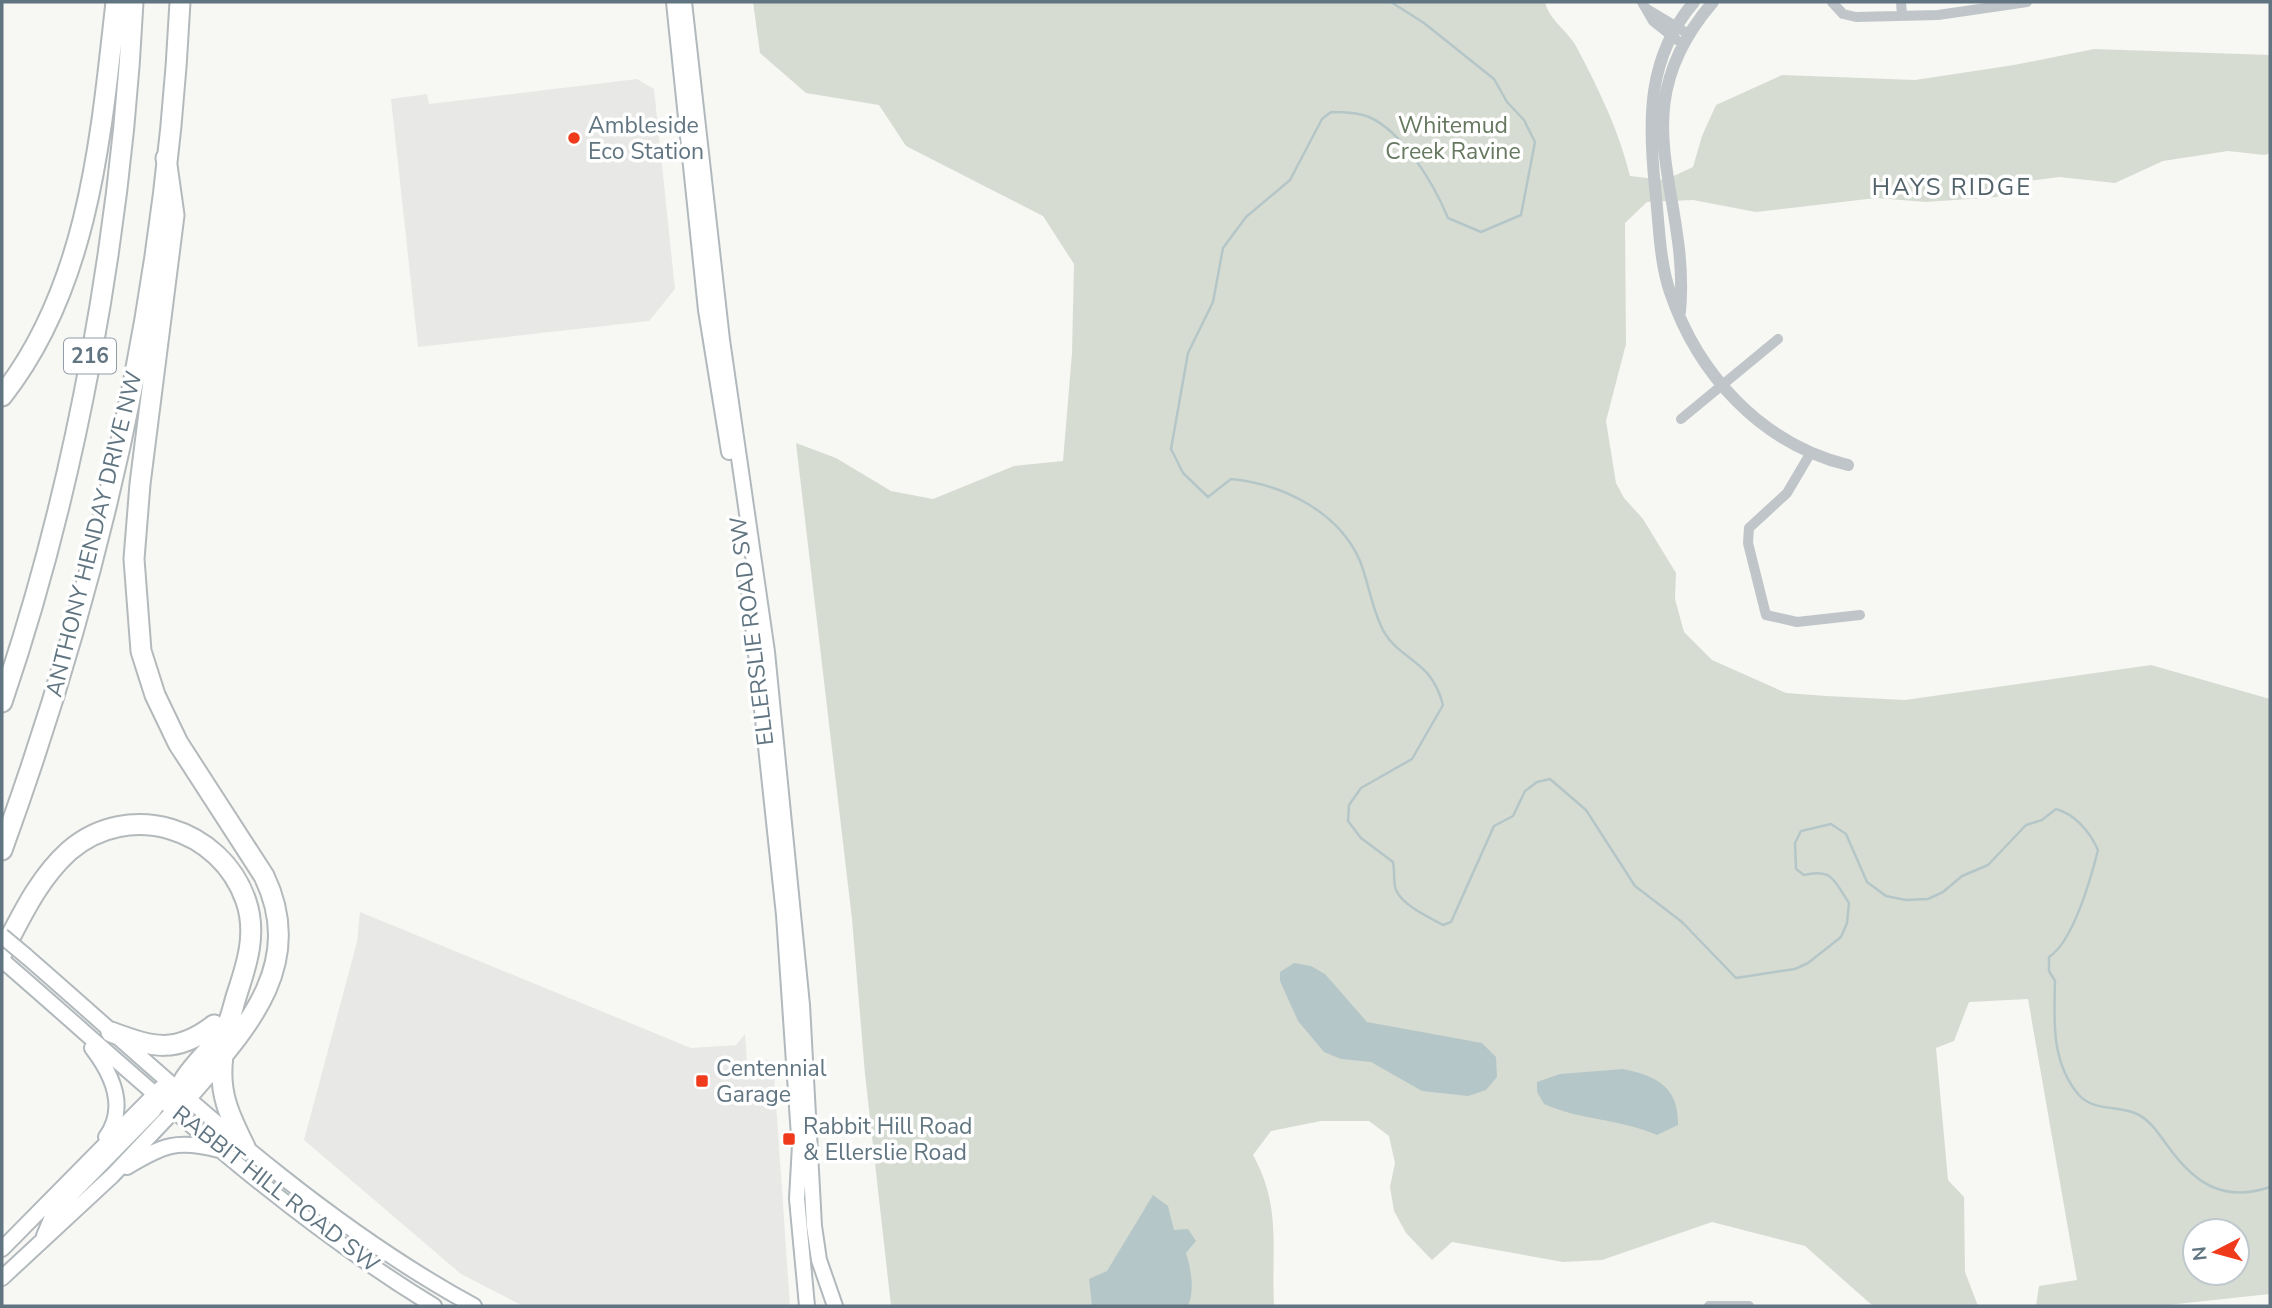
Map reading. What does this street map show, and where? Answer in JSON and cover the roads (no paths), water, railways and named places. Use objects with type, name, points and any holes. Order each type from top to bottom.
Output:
[{"type":"highway","points":[[2,396],[16,378],[52,314],[74,252],[99,136],[116,2]]},
{"type":"highway","name":"ANTHONY HENDAY DRIVE NW","points":[[2,702],[41,573],[93,340],[120,156],[133,2]]},
{"type":"highway","name":"ANTHONY HENDAY DRIVE NW","points":[[2,850],[56,691],[106,504],[141,336],[166,158],[180,2]]},
{"type":"highway","points":[[166,158],[174,215],[140,484],[134,559],[141,651],[155,695],[178,743],[264,876],[273,895],[279,925],[271,983],[255,1013],[223,1056],[171,1095]]},
{"type":"highway","points":[[2,953],[37,889],[68,852],[82,841],[110,829],[150,824],[181,832],[208,847],[229,869],[240,886],[250,914],[251,935],[245,972],[226,1028],[171,1095]]},
{"type":"highway","points":[[171,1095],[214,1025],[236,997]]},
{"type":"highway","points":[[111,1032],[158,1046],[174,1046],[195,1039],[214,1025]]},
{"type":"highway","points":[[223,1056],[221,1091],[227,1112],[245,1147]]},
{"type":"main road","name":"ELLERSLIE ROAD SW","points":[[674,2],[706,310],[754,621],[784,915],[807,1231],[835,1306]]},
{"type":"main road","name":"ELLERSLIE ROAD SW","points":[[684,2],[720,328],[766,640],[802,1005],[814,1226],[819,1260]]},
{"type":"main road","points":[[2,936],[111,1032],[171,1095]]},
{"type":"main road","points":[[2,960],[78,1029],[171,1095]]},
{"type":"main road","points":[[78,1029],[108,1069],[115,1085],[114,1119],[95,1153]]},
{"type":"main road","points":[[2,1249],[95,1153],[171,1095]]},
{"type":"main road","points":[[112,1176],[171,1095]]},
{"type":"main road","points":[[42,1240],[54,1212],[171,1095]]},
{"type":"main road","name":"RABBIT HILL ROAD SW","points":[[171,1095],[245,1147],[360,1236],[474,1306]]},
{"type":"main road","name":"RABBIT HILL ROAD SW","points":[[171,1095],[224,1152],[333,1240],[434,1306]]},
{"type":"main road","points":[[2,1278],[112,1176],[155,1149],[175,1143],[224,1152]]},
{"type":"main road","points":[[800,1145],[797,1199],[807,1306]]},
{"type":"street","points":[[1694,2],[1674,31],[1655,75],[1650,137],[1670,293],[1698,352],[1723,387],[1760,423],[1810,454],[1848,465]]},
{"type":"street","points":[[1680,312],[1683,286],[1662,129],[1667,89],[1687,40],[1713,2]]},
{"type":"street","points":[[1832,2],[1848,17],[1902,16],[1981,5],[2028,2]]},
{"type":"street","points":[[1901,2],[1902,16]]},
{"type":"street","points":[[1644,5],[1687,40]]},
{"type":"street","points":[[1681,419],[1778,340]]},
{"type":"street","points":[[1810,454],[1787,493],[1749,528],[1748,543],[1763,609],[1773,619],[1797,622],[1860,615]]},
{"type":"street","points":[[1709,1306],[1749,1306]]},
{"type":"waterway","points":[[1391,2],[1424,23],[1494,79],[1507,102],[1524,120],[1535,142],[1521,215],[1481,232],[1448,218],[1426,175],[1394,134],[1365,115],[1331,112],[1322,119],[1290,180],[1246,217],[1223,248],[1213,302],[1188,353],[1171,449],[1183,473],[1208,497],[1231,479],[1251,482],[1289,494],[1324,515],[1351,544],[1360,561],[1376,615],[1384,632],[1399,650],[1424,670],[1438,690],[1443,705],[1412,759],[1361,788],[1349,805],[1348,821],[1361,838],[1393,862],[1395,887],[1399,896],[1443,925],[1451,922],[1494,826],[1513,816],[1525,791],[1537,782],[1550,779],[1586,810],[1635,886],[1682,922],[1736,978],[1795,969],[1808,963],[1841,937],[1847,923],[1849,903],[1832,878],[1821,873],[1804,875],[1796,869],[1795,843],[1801,831],[1831,824],[1846,834],[1867,882],[1886,896],[1906,900],[1928,899],[1943,892],[1962,876],[1988,865],[2026,825],[2042,820],[2056,809],[2063,811],[2081,825],[2098,850],[2073,924],[2066,938],[2049,957],[2049,971],[2055,981],[2056,1040],[2069,1081],[2084,1100],[2098,1106],[2130,1111],[2142,1117],[2188,1170],[2211,1186],[2238,1193],[2270,1187]]},
{"type":"place","name":"Ambleside Eco Station","points":[[574,138]]},
{"type":"place","name":"Centennial Garage","points":[[702,1081]]},
{"type":"place","name":"Rabbit Hill Road & Ellerslie Road","points":[[789,1139]]},
{"type":"district","name":"HAYS RIDGE","points":[[1952,187]]},
{"type":"park label","name":"Whitemud Creek Ravine","points":[[1453,138]]}]
